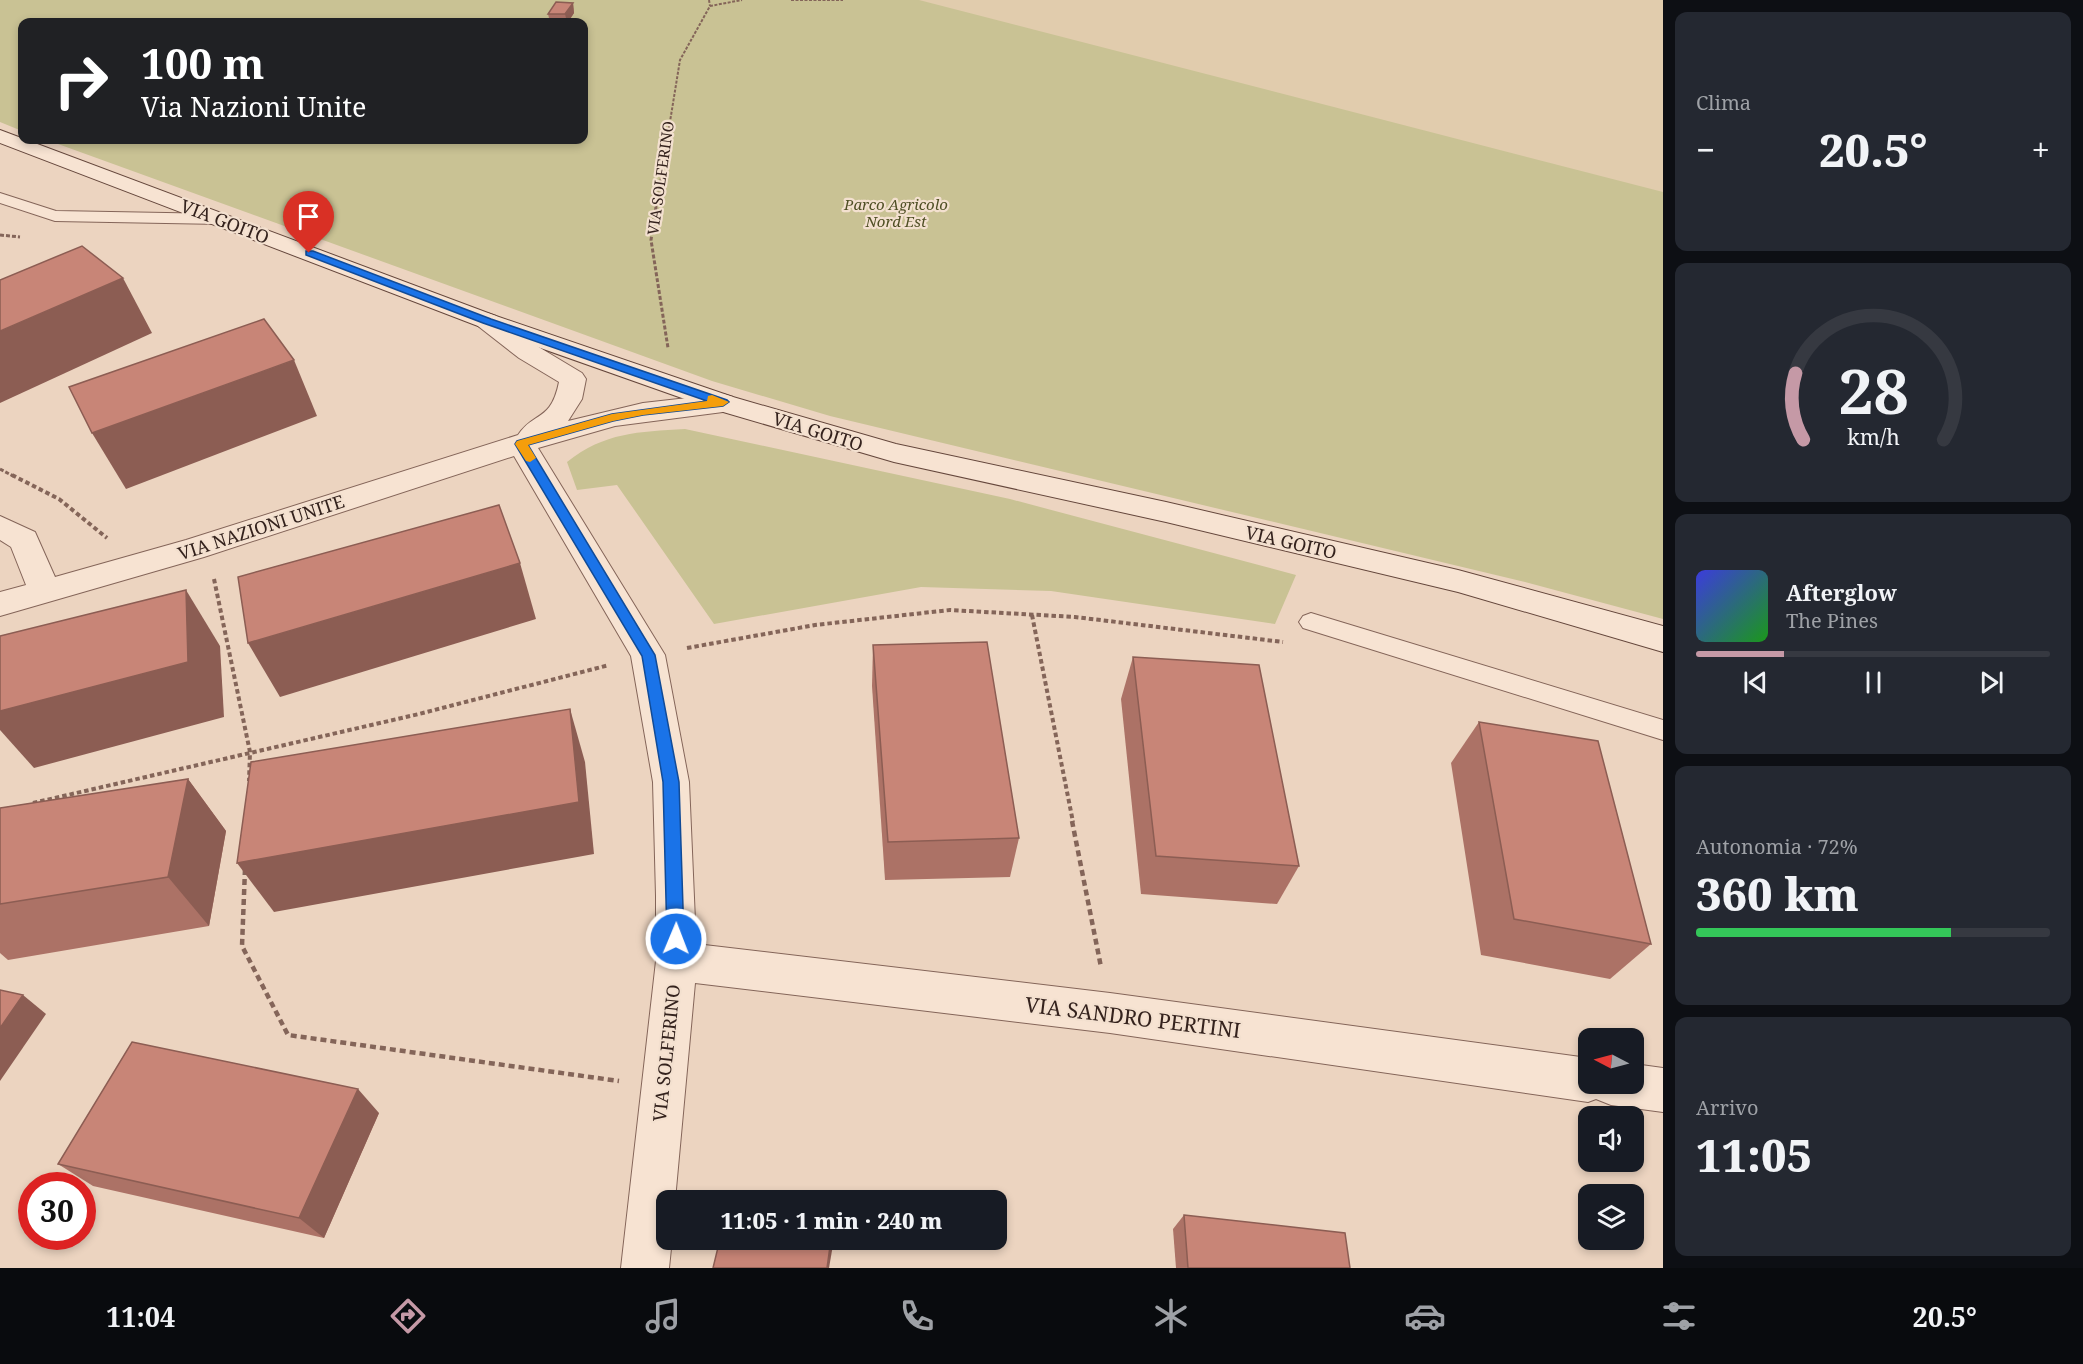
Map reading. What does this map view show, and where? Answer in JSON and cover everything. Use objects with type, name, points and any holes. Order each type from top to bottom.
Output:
[{"type":"street","name":"VIA GOITO","points":[[0,136],[18,143]]},
{"type":"street","name":"VIA GOITO","points":[[21,144],[487,321],[685,391],[894,453],[1166,512],[1458,581],[1663,639]]},
{"type":"street","name":"VIA NAZIONI UNITE","points":[[487,321],[528,352],[573,379],[570,398],[558,418],[521,444]]},
{"type":"street","name":"VIA NAZIONI UNITE","points":[[0,604],[155,560],[521,444],[612,418],[723,402]]},
{"type":"street","name":"VIA SOLFERINO","points":[[521,444],[648,655],[671,782],[676,896],[676,961],[645,1268]]},
{"type":"street","points":[[0,527],[24,540],[45,591]]},
{"type":"street","name":"VIA SANDRO PERTINI","points":[[676,961],[1110,1013],[1578,1079]]},
{"type":"street","points":[[1644,1087],[1663,1090]]},
{"type":"lane","points":[[0,198],[55,216],[221,219]]},
{"type":"lane","points":[[1311,622],[1663,730]]},
{"type":"path","points":[[709,0],[710,6],[742,0]]},
{"type":"path","points":[[791,0],[843,0]]},
{"type":"path","name":"VIA SOLFERINO","points":[[685,391],[667,346],[651,240],[680,60],[710,6]]},
{"type":"path","points":[[0,235],[22,237]]},
{"type":"path","points":[[0,469],[59,499],[121,550],[213,574],[250,752],[249,786]]},
{"type":"path","points":[[23,806],[419,714],[648,655],[815,625],[950,610],[1075,617],[1287,643]]},
{"type":"path","points":[[1032,615],[1110,1013]]},
{"type":"path","points":[[246,866],[242,946],[288,1035],[663,1087]]},
{"type":"shaded area","points":[[864,0],[1663,0],[1663,589]]},
{"type":"green space","name":"Parco Agricolo Nord Est","points":[[0,0],[919,0],[1663,192],[1663,619],[1525,582],[830,416],[712,381],[58,144],[588,144],[588,18],[18,18],[18,129],[0,122]]},
{"type":"green space","points":[[685,429],[1010,499],[1296,575],[1275,624],[1051,591],[921,587],[714,624],[617,485],[577,490],[567,462],[595,445],[623,435]]},
{"type":"building","points":[[556,2],[573,3],[565,14],[548,14]]},
{"type":"building","points":[[82,246],[123,278],[0,331],[0,280]]},
{"type":"building","points":[[264,319],[294,360],[92,433],[69,387]]},
{"type":"building","points":[[499,505],[520,563],[248,643],[238,577]]},
{"type":"building","points":[[186,590],[188,662],[0,711],[0,636]]},
{"type":"building","points":[[987,642],[1019,838],[888,842],[873,645]]},
{"type":"building","points":[[1133,657],[1259,665],[1299,866],[1156,856]]},
{"type":"building","points":[[570,709],[579,802],[237,863],[251,762]]},
{"type":"building","points":[[1479,722],[1598,741],[1651,944],[1514,919]]},
{"type":"building","points":[[188,779],[168,877],[0,904],[0,808]]},
{"type":"building","points":[[0,990],[23,995],[0,1028]]},
{"type":"building","points":[[132,1042],[358,1089],[299,1218],[58,1164]]},
{"type":"building","points":[[1184,1215],[1345,1233],[1350,1268],[1188,1268]]},
{"type":"building","points":[[717,1250],[829,1250],[827,1268],[713,1268]]},
{"type":"slow traffic","points":[[530,458],[521,444],[612,418],[723,402],[712,399]]},
{"type":"route","points":[[309,253],[487,321],[685,391],[723,402],[612,418],[521,444],[648,655],[671,782],[676,939]]}]
